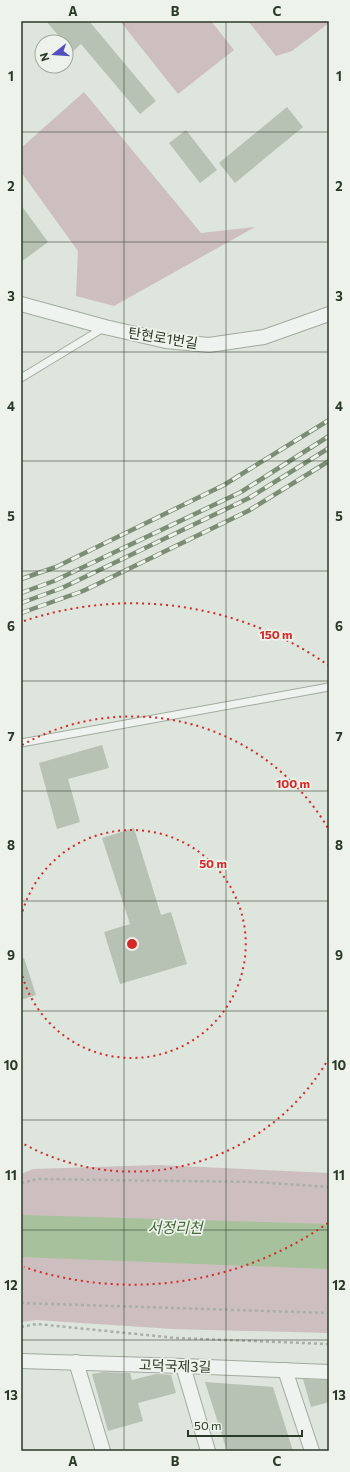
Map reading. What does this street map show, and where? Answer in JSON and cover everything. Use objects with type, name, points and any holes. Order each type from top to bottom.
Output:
[{"type":"street","name":"탄현로1번길","points":[[21,304],[105,327],[166,341],[209,345],[264,337],[329,314]]},
{"type":"street","name":"고덕국제3길","points":[[21,1360],[329,1372]]},
{"type":"street","points":[[76,1362],[103,1451]]},
{"type":"street","points":[[183,1366],[208,1451]]},
{"type":"street","points":[[285,1370],[312,1451]]},
{"type":"lane","points":[[21,378],[105,327]]},
{"type":"lane","points":[[21,743],[329,687]]},
{"type":"path","points":[[21,1183],[38,1179],[92,1179],[255,1182],[329,1187]]},
{"type":"path","points":[[21,1303],[329,1313]]},
{"type":"path","points":[[21,1327],[37,1324],[176,1338],[329,1344]]},
{"type":"shaded area","points":[[120,21],[211,21],[234,50],[178,94]]},
{"type":"shaded area","points":[[248,21],[329,21],[329,23],[292,51],[276,56]]},
{"type":"shaded area","points":[[84,92],[201,233],[255,227],[114,306],[76,296],[78,251],[21,172],[21,148]]},
{"type":"shaded area","points":[[158,1165],[329,1173],[329,1333],[172,1329],[36,1320],[21,1322],[21,1174],[33,1169]]},
{"type":"water","name":"서정리천","points":[[21,1215],[329,1224],[329,1269],[21,1257]]},
{"type":"building","points":[[46,21],[89,21],[156,101],[140,114],[81,44],[74,50],[74,34],[57,34]]},
{"type":"building","points":[[287,107],[303,127],[235,183],[219,163]]},
{"type":"building","points":[[186,130],[217,170],[200,183],[169,143]]},
{"type":"building","points":[[21,205],[48,242],[21,262]]},
{"type":"building","points":[[102,745],[109,768],[68,779],[80,822],[57,829],[39,763]]},
{"type":"building","points":[[134,828],[161,915],[171,912],[187,964],[120,984],[104,932],[130,924],[102,838]]},
{"type":"building","points":[[21,958],[24,958],[36,995],[21,1000]]},
{"type":"building","points":[[103,1372],[130,1373],[132,1380],[156,1374],[171,1375],[176,1393],[138,1403],[143,1421],[108,1431],[92,1374]]},
{"type":"building","points":[[303,1379],[329,1380],[329,1402],[311,1407]]},
{"type":"building","points":[[205,1382],[273,1387],[293,1451],[227,1451]]},
{"type":"railway","points":[[21,579],[56,567],[224,485],[329,420]]},
{"type":"railway","points":[[21,593],[54,581],[241,492],[329,436]]},
{"type":"railway","points":[[21,603],[62,588],[249,498],[329,448]]},
{"type":"railway","points":[[21,613],[83,591],[248,511],[329,461]]}]
